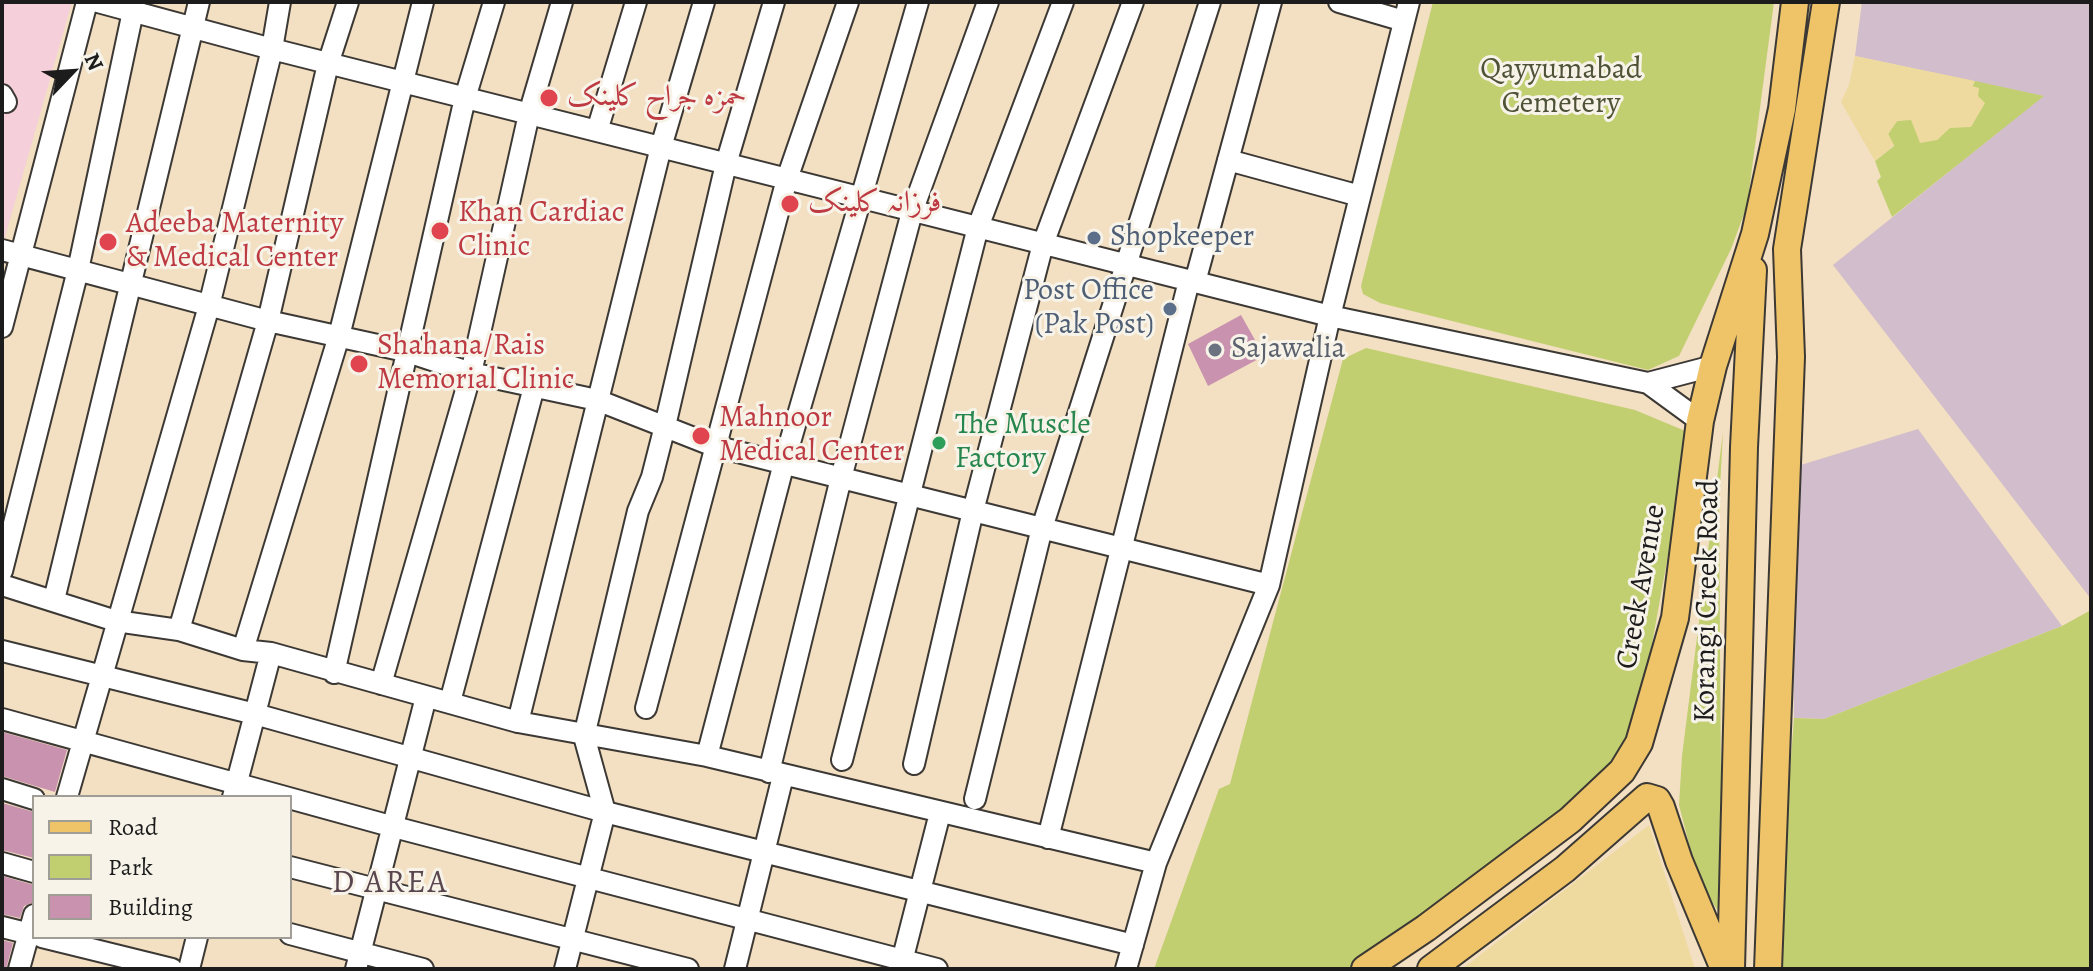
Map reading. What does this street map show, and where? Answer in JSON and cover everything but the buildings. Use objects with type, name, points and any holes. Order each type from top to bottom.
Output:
[{"type":"main road","points":[[1755,234],[1782,109],[1795,2]]},
{"type":"main road","points":[[1768,969],[1791,357],[1787,249],[1826,2]]},
{"type":"main road","name":"Creek Avenue","points":[[1365,969],[1554,832],[1629,763],[1650,709],[1675,618],[1700,421],[1713,366],[1755,234]]},
{"type":"main road","name":"Korangi Creek Road","points":[[1731,969],[1744,447],[1755,234]]},
{"type":"main road","points":[[1431,969],[1565,869],[1647,797],[1657,800],[1661,807],[1679,861],[1724,969]]},
{"type":"street","points":[[2,327],[12,253],[87,2]]},
{"type":"street","points":[[98,2],[134,7],[157,20],[1330,316],[1648,383],[1700,421]]},
{"type":"street","points":[[157,20],[197,2]]},
{"type":"street","points":[[54,600],[197,2]]},
{"type":"street","points":[[68,795],[209,306],[272,49],[280,2]]},
{"type":"street","points":[[179,630],[268,321],[328,64],[348,2]]},
{"type":"street","points":[[243,650],[339,336],[423,2]]},
{"type":"street","points":[[334,673],[465,98],[494,2]]},
{"type":"street","points":[[381,684],[471,373],[529,114],[562,2]]},
{"type":"street","points":[[597,131],[636,2]]},
{"type":"street","points":[[518,722],[661,147],[704,2]]},
{"type":"street","points":[[565,969],[605,812],[584,736],[638,511],[652,477],[665,426],[726,164],[774,2]]},
{"type":"street","points":[[646,708],[787,179],[848,2]]},
{"type":"street","points":[[707,756],[784,463],[918,2]]},
{"type":"street","points":[[735,969],[765,851],[776,774],[841,478],[912,212],[988,2]]},
{"type":"street","points":[[842,760],[978,227],[1063,2]]},
{"type":"street","points":[[914,764],[973,511],[1043,244],[1133,2]]},
{"type":"street","points":[[975,799],[1042,528],[1210,2]]},
{"type":"street","points":[[1048,838],[1192,281],[1271,2]]},
{"type":"street","points":[[1126,969],[1156,863],[1269,585],[1330,316],[1407,12],[1339,2]]},
{"type":"street","points":[[2,571],[78,270],[134,7]]},
{"type":"street","points":[[1228,160],[1360,196]]},
{"type":"street","points":[[12,253],[268,321],[405,351],[471,373],[597,400],[714,446],[1269,585]]},
{"type":"street","points":[[1648,383],[1713,366]]},
{"type":"street","points":[[450,702],[534,387]]},
{"type":"street","points":[[2,585],[116,621],[179,630],[243,650],[271,653],[518,722],[707,756],[1156,863]]},
{"type":"street","points":[[2,651],[255,714],[605,812],[1133,945]]},
{"type":"street","points":[[235,789],[271,653]]},
{"type":"street","points":[[358,961],[426,697]]},
{"type":"street","points":[[2,719],[260,795]]},
{"type":"street","points":[[2,789],[32,798]]},
{"type":"street","points":[[292,803],[748,917],[902,964],[937,969]]},
{"type":"street","points":[[902,964],[940,813]]},
{"type":"street","points":[[2,863],[32,871]]},
{"type":"street","points":[[292,868],[688,969]]},
{"type":"street","points":[[2,927],[32,930]]},
{"type":"street","points":[[292,935],[358,961],[423,969]]},
{"type":"street","points":[[19,969],[32,937]]},
{"type":"street","points":[[67,939],[172,969]]},
{"type":"street","points":[[189,969],[196,939]]},
{"type":"shaded area","points":[[2,2],[72,2],[3,244],[2,243]]},
{"type":"shaded area","points":[[1862,2],[2091,2],[2091,599],[1833,265],[2043,96],[1855,56]]},
{"type":"shaded area","points":[[1918,429],[2062,626],[1824,719],[1794,718],[1791,468]]},
{"type":"green space","name":"Qayyumabad Cemetery","points":[[1433,2],[1774,2],[1747,206],[1731,249],[1679,356],[1648,370],[1380,303],[1363,294],[1361,286]]},
{"type":"green space","points":[[1975,81],[2044,96],[1892,217],[1877,181],[1881,177],[1875,161],[1894,146],[1888,134],[1897,121],[1911,119],[1937,140],[1978,96],[1972,87]]},
{"type":"green space","points":[[1366,348],[1635,410],[1690,433],[1641,705],[1616,757],[1583,796],[1533,837],[1347,969],[1154,969],[1219,789],[1230,784],[1343,359]]},
{"type":"green space","points":[[1723,432],[1719,506],[1722,917],[1699,882],[1679,805],[1682,756]]},
{"type":"green space","points":[[2091,610],[2091,969],[1775,969],[1794,718],[1824,719],[2062,626]]},
{"type":"sand","points":[[1855,56],[1975,81],[1972,86],[1979,88],[1978,96],[1985,103],[1971,127],[1950,128],[1937,140],[1920,143],[1911,120],[1897,121],[1888,134],[1894,145],[1875,161],[1841,102],[1849,85]]},
{"type":"sand","points":[[1649,825],[1695,969],[1462,969]]},
{"type":"place","name":"حمزہ جراح کلینک","points":[[549,98]]},
{"type":"place","name":"فرزانہ کلینک","points":[[790,204]]},
{"type":"place","name":"Khan Cardiac Clinic","points":[[440,231]]},
{"type":"place","name":"Shopkeeper","points":[[1094,238]]},
{"type":"place","name":"Adeeba Maternity & Medical Center","points":[[108,242]]},
{"type":"place","name":"Post Office (Pak Post)","points":[[1170,309]]},
{"type":"place","name":"Sajawalia","points":[[1215,350]]},
{"type":"place","name":"Shahana/Rais Memorial Clinic","points":[[359,364]]},
{"type":"place","name":"Mahnoor Medical Center","points":[[701,436]]},
{"type":"place","name":"The Muscle Factory","points":[[939,443]]},
{"type":"district","name":"D AREA","points":[[390,884]]}]
